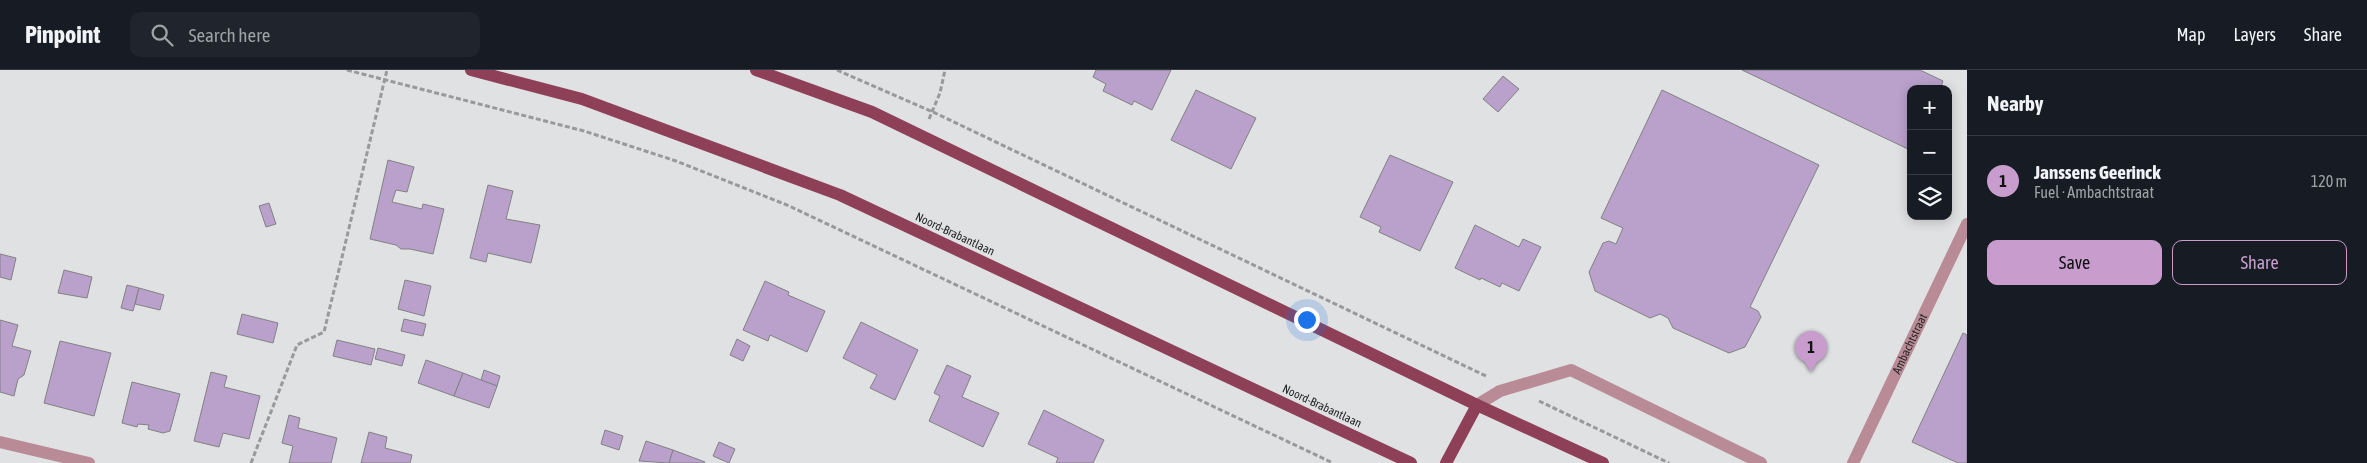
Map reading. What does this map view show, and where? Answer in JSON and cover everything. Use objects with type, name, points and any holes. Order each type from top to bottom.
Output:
[{"type":"main road","name":"Noord-Brabantlaan","points":[[471,70],[582,99],[840,195],[1411,463]]},
{"type":"main road","points":[[756,70],[872,112],[1477,405],[1603,463]]},
{"type":"main road","points":[[1446,463],[1477,405]]},
{"type":"street","name":"Ambachtstraat","points":[[1852,463],[1967,224]]},
{"type":"street","points":[[1477,405],[1500,391],[1571,370],[1761,463]]},
{"type":"street","points":[[0,442],[89,463]]},
{"type":"path","points":[[347,70],[584,131],[676,161],[787,205],[1333,463]]},
{"type":"path","points":[[251,463],[297,345],[324,332],[387,70]]},
{"type":"path","points":[[837,70],[933,112],[1669,463]]},
{"type":"path","points":[[933,112],[945,70]]},
{"type":"building","points":[[1096,70],[1171,70],[1152,110],[1134,101],[1132,105],[1103,91],[1106,84],[1093,77]]},
{"type":"building","points":[[1742,70],[1920,70],[1943,81],[1942,85],[1907,85],[1907,149]]},
{"type":"building","points":[[1503,76],[1519,89],[1498,112],[1483,99]]},
{"type":"building","points":[[1196,90],[1256,118],[1231,169],[1171,140]]},
{"type":"building","points":[[1662,90],[1819,165],[1750,307],[1758,311],[1761,317],[1745,347],[1729,353],[1673,328],[1668,318],[1660,314],[1650,318],[1595,291],[1589,272],[1603,243],[1609,241],[1616,244],[1623,228],[1601,218]]},
{"type":"building","points":[[1390,155],[1453,182],[1420,251],[1379,232],[1381,227],[1360,217]]},
{"type":"building","points":[[388,160],[414,167],[407,192],[396,190],[392,202],[422,209],[423,204],[444,209],[433,254],[401,249],[396,245],[370,239]]},
{"type":"building","points":[[488,185],[513,191],[506,219],[540,225],[531,263],[488,253],[486,262],[470,258]]},
{"type":"building","points":[[269,203],[276,224],[266,227],[259,206]]},
{"type":"building","points":[[1475,225],[1519,247],[1523,239],[1541,247],[1519,291],[1502,283],[1500,287],[1481,278],[1480,280],[1455,268]]},
{"type":"building","points":[[0,254],[16,258],[11,280],[0,277]]},
{"type":"building","points":[[64,270],[92,277],[87,298],[58,293]]},
{"type":"building","points":[[405,280],[431,286],[424,316],[398,309]]},
{"type":"building","points":[[765,281],[789,292],[788,295],[825,311],[807,352],[770,335],[768,341],[743,330]]},
{"type":"building","points":[[127,285],[139,288],[133,311],[121,308]]},
{"type":"building","points":[[139,288],[164,295],[160,310],[135,304]]},
{"type":"building","points":[[242,314],[278,323],[273,343],[237,334]]},
{"type":"building","points":[[404,319],[426,324],[423,336],[401,331]]},
{"type":"building","points":[[0,320],[18,325],[12,346],[31,351],[24,375],[18,379],[14,396],[0,392]]},
{"type":"building","points":[[861,322],[918,350],[895,400],[870,388],[877,375],[843,358]]},
{"type":"building","points":[[1963,333],[1967,335],[1967,463],[1958,463],[1912,442]]},
{"type":"building","points":[[737,339],[750,346],[743,361],[730,355]]},
{"type":"building","points":[[337,340],[375,349],[371,365],[333,356]]},
{"type":"building","points":[[60,341],[111,353],[94,416],[44,403]]},
{"type":"building","points":[[378,348],[405,355],[402,366],[375,359]]},
{"type":"building","points":[[426,360],[463,373],[454,396],[418,383]]},
{"type":"building","points":[[947,365],[971,376],[962,397],[999,413],[983,447],[929,421],[940,396],[934,393]]},
{"type":"building","points":[[484,370],[500,376],[497,386],[481,380]]},
{"type":"building","points":[[211,372],[227,376],[224,387],[260,396],[249,439],[223,433],[219,447],[194,441]]},
{"type":"building","points":[[463,373],[497,386],[489,408],[454,396]]},
{"type":"building","points":[[132,382],[180,394],[170,431],[163,433],[148,429],[149,425],[138,424],[137,427],[122,423]]},
{"type":"building","points":[[1044,410],[1104,440],[1093,463],[1056,463],[1058,458],[1028,444]]},
{"type":"building","points":[[289,415],[300,418],[298,428],[337,438],[331,463],[289,463],[293,446],[282,443]]},
{"type":"building","points":[[605,430],[623,436],[619,450],[601,444]]},
{"type":"building","points":[[369,432],[387,437],[385,448],[412,455],[410,463],[361,463]]},
{"type":"building","points":[[646,441],[673,450],[669,463],[639,461]]},
{"type":"building","points":[[719,442],[735,449],[729,463],[713,456]]},
{"type":"building","points":[[673,450],[705,462],[669,463]]},
{"type":"place","name":"Janssens Geerinck","points":[[1811,372]]}]
